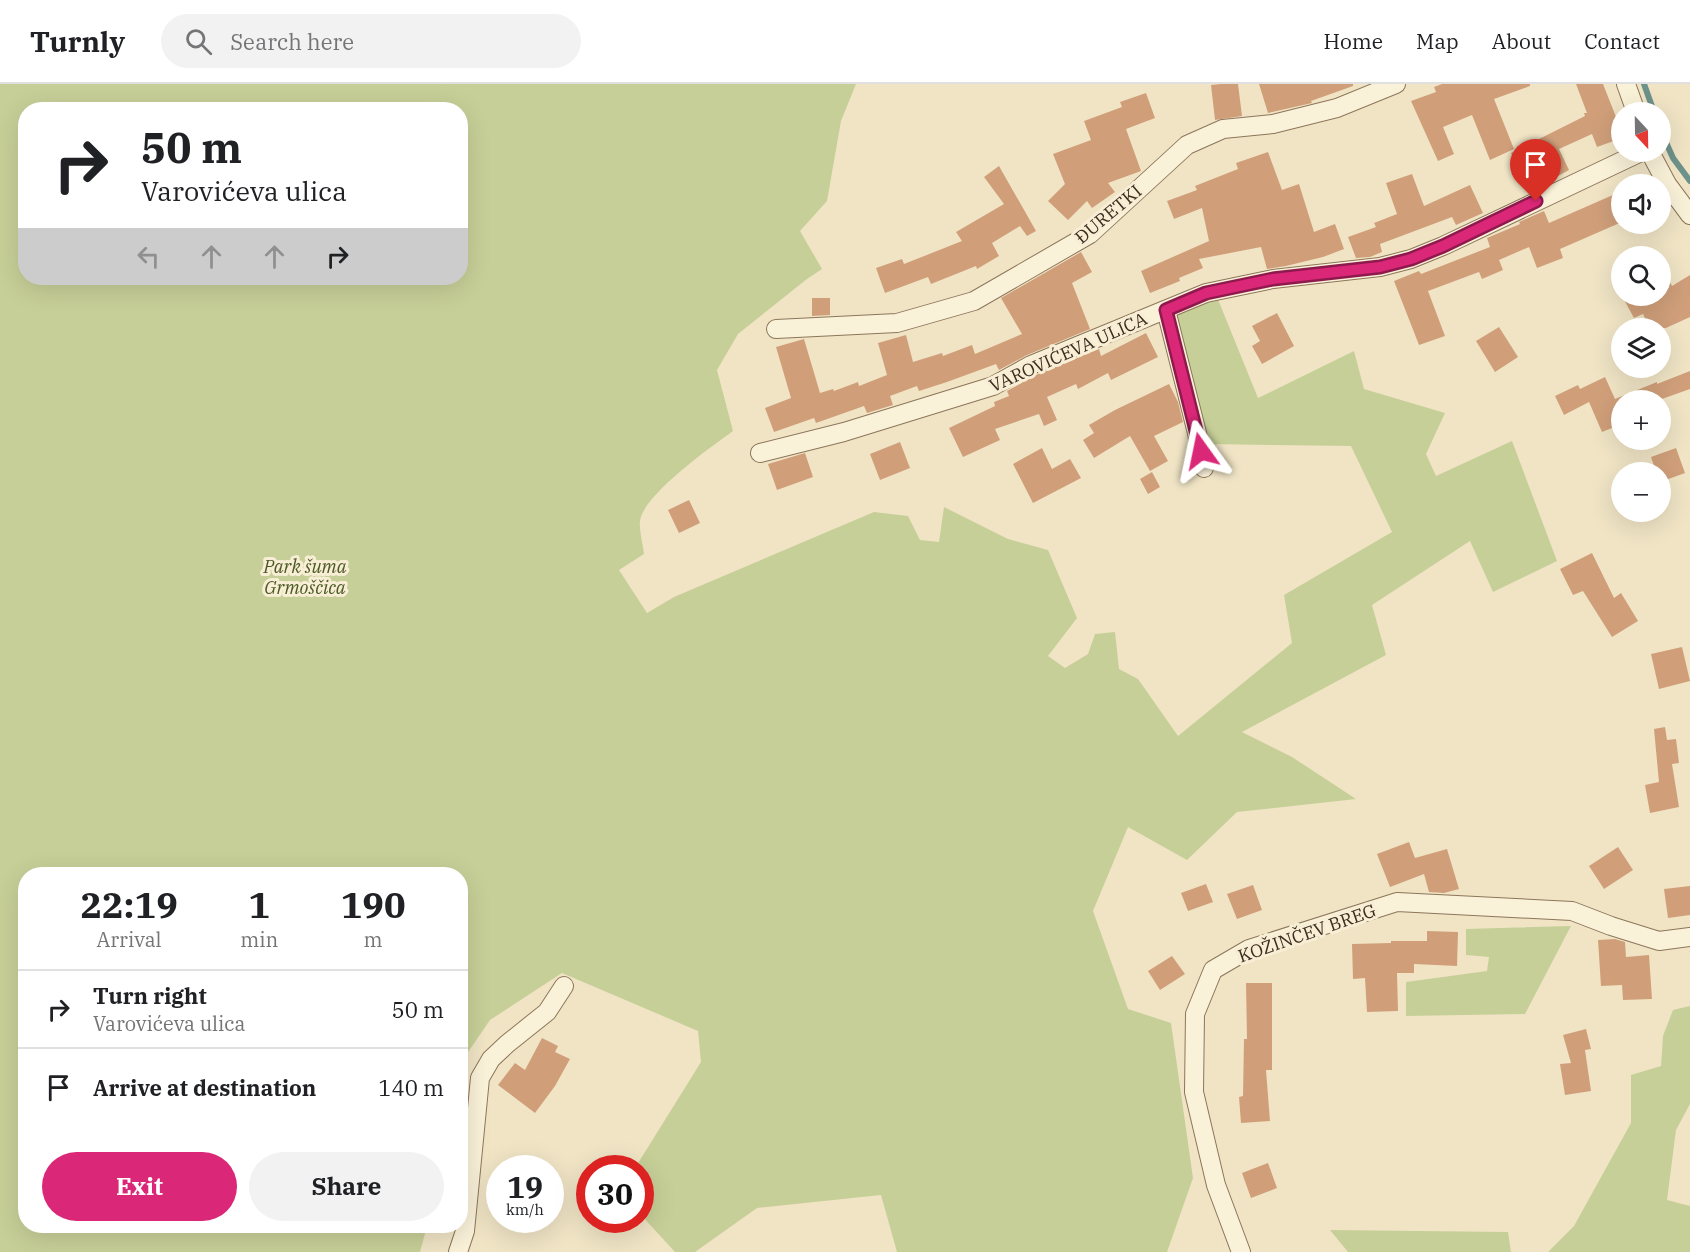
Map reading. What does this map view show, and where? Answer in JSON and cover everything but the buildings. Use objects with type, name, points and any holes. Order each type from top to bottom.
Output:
[{"type":"street","name":"ĐURETKI","points":[[776,329],[897,323],[974,301],[1090,234],[1187,145],[1223,129],[1273,124],[1337,108],[1396,84]]},
{"type":"street","points":[[1626,84],[1632,102]]},
{"type":"street","name":"VAROVIĆEVA ULICA","points":[[760,453],[844,432],[993,386],[1031,365],[1206,293],[1273,279],[1380,267],[1411,259],[1620,162]]},
{"type":"street","points":[[1655,162],[1667,184],[1690,215]]},
{"type":"street","points":[[1166,310],[1204,468]]},
{"type":"street","name":"KOŽINČEV BREG","points":[[1241,1252],[1216,1185],[1194,1092],[1195,1014],[1213,970],[1249,949],[1397,902],[1572,912],[1659,941],[1690,937]]},
{"type":"street","points":[[468,1200],[480,1078],[491,1059],[548,1012],[564,986]]},
{"type":"street","points":[[458,1252],[464,1233]]},
{"type":"green space","name":"Park šuma Grmoščica","points":[[0,84],[856,84],[841,121],[827,201],[800,231],[822,269],[738,334],[717,370],[733,431],[679,472],[653,498],[644,510],[640,521],[644,554],[619,570],[647,613],[674,597],[874,512],[908,516],[920,540],[939,542],[944,507],[1008,539],[1048,550],[1077,618],[1048,656],[1065,668],[1088,654],[1095,634],[1115,632],[1119,669],[1138,679],[1178,736],[1292,643],[1284,595],[1392,532],[1351,446],[1205,444],[1173,319],[1178,314],[1217,297],[1258,398],[1354,351],[1364,389],[1445,413],[1426,454],[1436,476],[1512,441],[1557,561],[1493,592],[1470,541],[1372,605],[1386,655],[1242,732],[1292,757],[1356,799],[1237,812],[1187,860],[1128,827],[1093,911],[1128,1009],[1171,1023],[1193,1178],[1167,1252],[897,1252],[881,1195],[757,1208],[695,1252],[675,1252],[654,1229],[654,1155],[643,1155],[701,1062],[698,1031],[562,973],[490,1020],[468,1052],[468,867],[18,867],[18,1233],[425,1233],[420,1252],[0,1252]]},
{"type":"green space","points":[[1571,926],[1525,1014],[1406,1016],[1406,982],[1487,971],[1489,957],[1466,955],[1466,929]]},
{"type":"green space","points":[[1690,1006],[1690,1104],[1676,1130],[1667,1200],[1690,1206],[1690,1252],[1548,1252],[1574,1226],[1631,1123],[1631,1075],[1661,1066],[1663,1036],[1673,1010]]},
{"type":"green space","points":[[1330,1230],[1508,1232],[1511,1252],[1348,1252]]},
{"type":"waterway","points":[[1644,84],[1650,102]]},
{"type":"waterway","points":[[1671,154],[1690,181]]},
{"type":"route","points":[[1201,451],[1166,310],[1206,293],[1273,279],[1380,267],[1411,259],[1536,201]]}]
